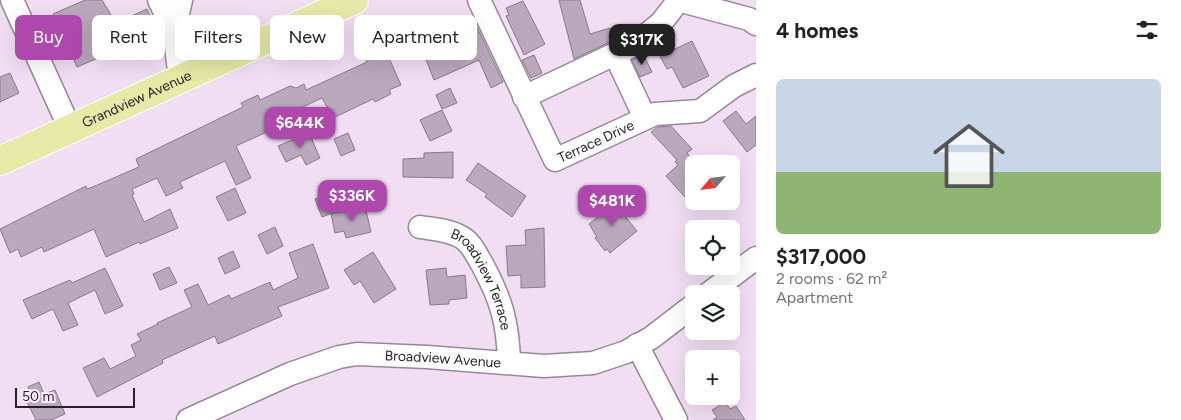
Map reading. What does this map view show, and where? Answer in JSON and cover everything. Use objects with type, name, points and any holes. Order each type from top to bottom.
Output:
[{"type":"main road","name":"Grandview Avenue","points":[[0,161],[354,0]]},
{"type":"street","points":[[12,0],[70,129]]},
{"type":"street","points":[[160,0],[174,31],[180,79]]},
{"type":"street","points":[[174,31],[181,0]]},
{"type":"street","name":"Terrace Drive","points":[[479,0],[554,160],[655,114],[700,111],[734,86],[756,75]]},
{"type":"street","points":[[524,97],[634,45],[661,23],[678,0],[749,19],[756,24]]},
{"type":"street","name":"Terrace Drive","points":[[615,54],[646,118]]},
{"type":"street","name":"Broadview Terrace","points":[[420,226],[461,237],[474,249],[496,289],[504,311],[508,334],[509,362]]},
{"type":"street","points":[[720,285],[756,258]]},
{"type":"street","name":"Broadview Avenue","points":[[188,420],[290,374],[339,357],[357,354],[509,362],[544,366],[593,363],[608,359],[651,338],[685,312]]},
{"type":"street","points":[[637,345],[676,420]]},
{"type":"building","points":[[85,0],[102,0],[111,15],[92,15],[94,60],[77,67],[74,60],[82,60],[82,15],[53,14]]},
{"type":"building","points":[[559,0],[580,0],[590,34],[610,28],[614,40],[574,59]]},
{"type":"building","points":[[523,1],[545,44],[524,55],[506,16],[509,15],[506,8]]},
{"type":"building","points":[[147,9],[150,15],[134,15]]},
{"type":"building","points":[[477,27],[503,82],[491,88],[479,60],[434,80],[426,60],[477,60]]},
{"type":"building","points":[[692,41],[709,76],[683,88],[672,67],[667,69],[660,56]]},
{"type":"building","points":[[643,54],[652,72],[640,77],[632,60]]},
{"type":"building","points":[[534,55],[542,73],[531,78],[522,60]]},
{"type":"building","points":[[366,60],[390,60],[401,85],[389,90],[391,94],[375,102],[373,99],[333,118],[322,98],[266,124],[269,131],[236,146],[251,178],[236,185],[225,161],[180,182],[183,188],[166,196],[157,178],[132,189],[134,194],[132,195],[144,222],[170,209],[178,228],[140,244],[139,242],[106,257],[94,229],[44,252],[42,247],[21,257],[18,249],[10,253],[0,229],[86,186],[87,189],[139,167],[136,159],[243,107],[241,103],[258,95],[260,100],[290,86],[296,88],[304,84],[306,90],[367,62]]},
{"type":"building","points":[[10,73],[19,93],[0,102],[0,77]]},
{"type":"building","points":[[450,88],[457,103],[442,109],[436,95]]},
{"type":"building","points":[[442,110],[452,131],[430,141],[420,120]]},
{"type":"building","points":[[736,111],[746,124],[756,116],[756,145],[747,152],[723,121]]},
{"type":"building","points":[[671,126],[692,149],[687,153],[689,155],[685,155],[685,197],[666,176],[678,165],[675,162],[677,160],[651,132],[658,127]]},
{"type":"building","points":[[309,133],[320,158],[306,165],[301,155],[286,162],[278,146]]},
{"type":"building","points":[[348,133],[355,150],[341,156],[334,139]]},
{"type":"building","points":[[453,152],[453,178],[403,177],[403,159],[424,158],[424,153]]},
{"type":"building","points":[[478,163],[526,196],[512,217],[485,197],[487,194],[466,180]]},
{"type":"building","points":[[235,188],[246,213],[228,221],[216,197]]},
{"type":"building","points":[[330,193],[337,211],[322,217],[315,199]]},
{"type":"building","points":[[612,200],[637,231],[610,253],[607,249],[605,251],[595,238],[597,237],[589,224],[602,214],[599,210]]},
{"type":"building","points":[[365,206],[371,232],[346,238],[344,231],[335,233],[331,214]]},
{"type":"building","points":[[275,227],[283,246],[267,254],[258,235]]},
{"type":"building","points":[[544,228],[545,287],[521,288],[521,275],[508,276],[506,246],[526,245],[525,230]]},
{"type":"building","points":[[313,244],[329,288],[278,307],[282,316],[218,344],[215,336],[162,360],[163,363],[97,397],[83,368],[104,358],[110,369],[136,356],[131,345],[141,340],[137,334],[192,307],[184,290],[198,284],[208,305],[229,295],[231,299],[270,282],[273,290],[298,278],[289,253]]},
{"type":"building","points":[[233,251],[240,267],[225,274],[218,258]]},
{"type":"building","points":[[373,252],[396,289],[374,303],[360,281],[354,285],[344,270]]},
{"type":"building","points":[[169,267],[177,283],[160,290],[153,274]]},
{"type":"building","points":[[105,268],[123,306],[105,314],[95,290],[68,303],[78,325],[63,331],[53,309],[32,319],[23,300],[70,280],[72,283]]},
{"type":"building","points":[[446,268],[447,277],[465,275],[467,298],[449,300],[449,304],[430,305],[426,270]]},
{"type":"building","points":[[39,382],[44,394],[55,390],[65,414],[51,420],[36,420],[27,402],[33,399],[28,387]]},
{"type":"building","points":[[720,405],[727,405],[730,409],[736,406],[745,420],[713,420],[717,417],[712,410]]}]
